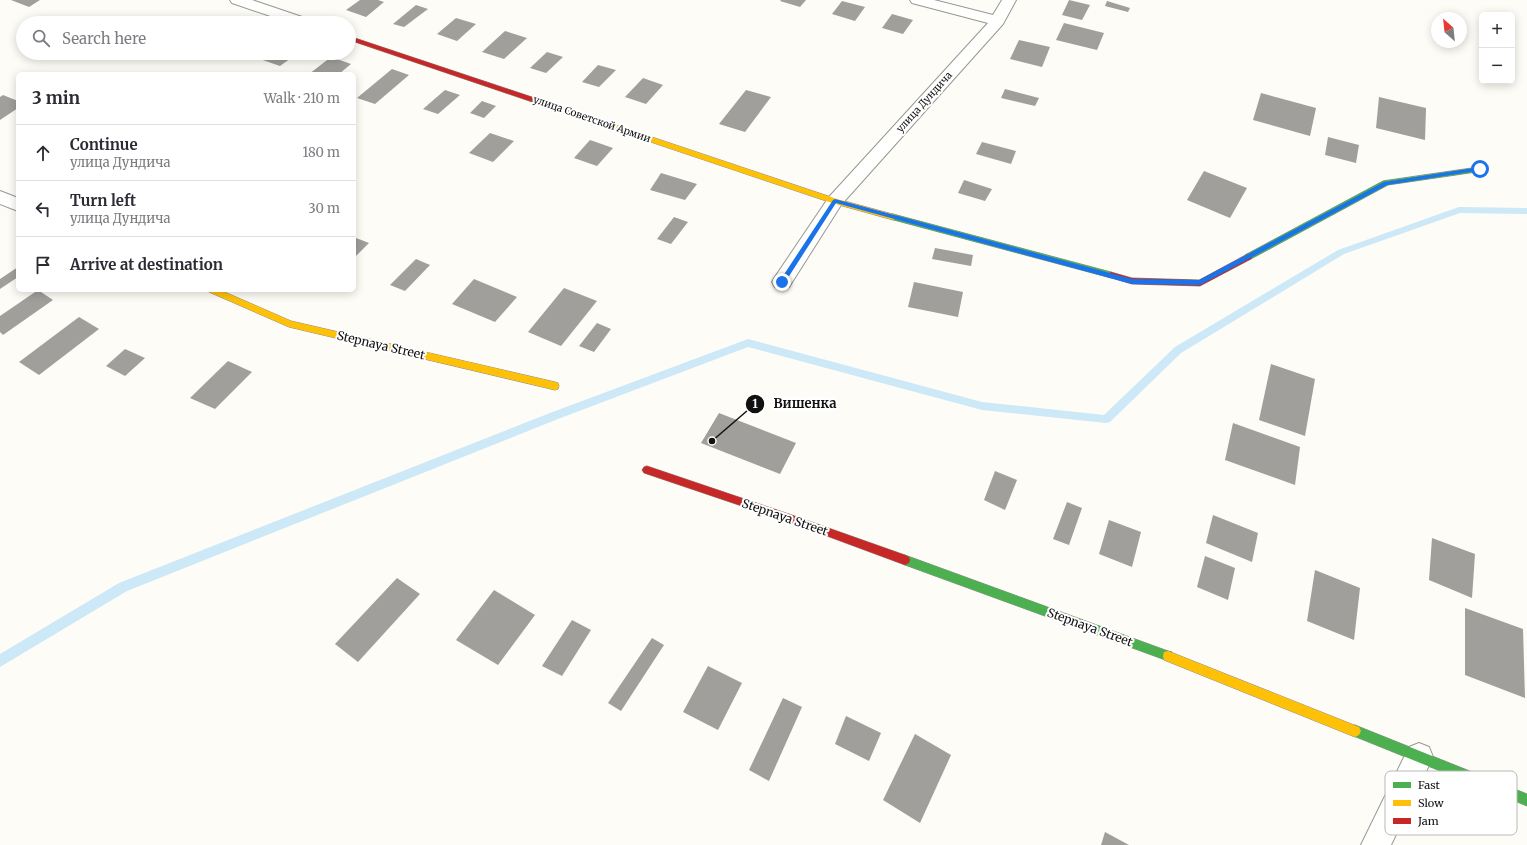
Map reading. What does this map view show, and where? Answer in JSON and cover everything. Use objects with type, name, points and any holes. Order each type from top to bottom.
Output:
[{"type":"street","points":[[237,0],[285,16]]},
{"type":"street","points":[[917,0],[998,21]]},
{"type":"street","name":"улица Дундича","points":[[782,282],[835,201],[998,21],[1009,0]]},
{"type":"street","name":"улица Советской Армии","points":[[356,40],[835,201]]},
{"type":"street","points":[[835,201],[1132,281],[1200,283],[1386,183],[1480,169]]},
{"type":"street","points":[[0,197],[16,204]]},
{"type":"street","name":"Stepnaya Street","points":[[217,292],[289,324],[555,386]]},
{"type":"street","name":"Stepnaya Street","points":[[647,470],[790,518],[1164,654],[1456,771]]},
{"type":"street","points":[[1412,771],[1419,756]]},
{"type":"street","name":"Stepnaya Street","points":[[1517,796],[1527,800]]},
{"type":"street","points":[[1376,845],[1385,826]]},
{"type":"building","points":[[11,0],[40,0],[29,7]]},
{"type":"building","points":[[360,0],[378,0],[384,2],[366,17],[346,10]]},
{"type":"building","points":[[806,0],[800,7],[780,1]]},
{"type":"building","points":[[1069,0],[1090,5],[1082,20],[1062,15]]},
{"type":"building","points":[[842,1],[865,7],[855,21],[832,14]]},
{"type":"building","points":[[1107,1],[1130,8],[1128,12],[1105,6]]},
{"type":"building","points":[[416,5],[428,9],[404,27],[393,24]]},
{"type":"building","points":[[892,14],[913,20],[903,34],[882,28]]},
{"type":"building","points":[[456,18],[476,24],[457,41],[437,34]]},
{"type":"building","points":[[1064,23],[1104,33],[1097,50],[1056,40]]},
{"type":"building","points":[[505,31],[527,38],[504,59],[482,52]]},
{"type":"building","points":[[1019,40],[1050,47],[1042,67],[1010,59]]},
{"type":"building","points":[[547,52],[563,57],[546,73],[530,68]]},
{"type":"building","points":[[263,60],[288,60],[280,66]]},
{"type":"building","points":[[327,60],[340,60],[351,64],[341,72],[312,72]]},
{"type":"building","points":[[598,65],[616,70],[599,87],[582,82]]},
{"type":"building","points":[[392,69],[409,75],[375,104],[357,98]]},
{"type":"building","points":[[643,78],[663,85],[646,104],[625,97]]},
{"type":"building","points":[[1005,89],[1039,98],[1035,106],[1001,98]]},
{"type":"building","points":[[445,90],[460,95],[438,114],[423,109]]},
{"type":"building","points":[[746,90],[771,97],[745,132],[719,124]]},
{"type":"building","points":[[1261,93],[1316,108],[1310,136],[1253,120]]},
{"type":"building","points":[[3,95],[16,100],[16,109],[0,120],[0,97]]},
{"type":"building","points":[[1379,97],[1426,108],[1425,140],[1376,128]]},
{"type":"building","points":[[482,101],[496,106],[484,118],[470,113]]},
{"type":"building","points":[[490,133],[514,141],[493,162],[469,153]]},
{"type":"building","points":[[1328,137],[1359,145],[1356,163],[1325,155]]},
{"type":"building","points":[[590,140],[613,148],[597,166],[574,158]]},
{"type":"building","points":[[982,142],[1016,151],[1011,164],[976,154]]},
{"type":"building","points":[[1204,171],[1247,188],[1230,218],[1187,200]]},
{"type":"building","points":[[661,173],[697,184],[685,200],[650,190]]},
{"type":"building","points":[[964,180],[992,189],[985,201],[958,193]]},
{"type":"building","points":[[674,217],[688,222],[671,244],[657,239]]},
{"type":"building","points":[[356,238],[369,243],[356,256]]},
{"type":"building","points":[[935,248],[973,255],[971,266],[932,259]]},
{"type":"building","points":[[416,259],[430,265],[405,291],[390,285]]},
{"type":"building","points":[[16,268],[16,278],[0,289],[0,279]]},
{"type":"building","points":[[474,279],[517,297],[495,322],[452,304]]},
{"type":"building","points":[[914,282],[963,292],[958,317],[908,307]]},
{"type":"building","points":[[564,288],[597,301],[561,346],[528,332]]},
{"type":"building","points":[[35,292],[41,292],[53,300],[3,335],[0,332],[0,316]]},
{"type":"building","points":[[79,317],[99,329],[39,375],[19,362]]},
{"type":"building","points":[[597,323],[611,329],[594,352],[579,346]]},
{"type":"building","points":[[125,349],[145,358],[125,376],[106,366]]},
{"type":"building","points":[[228,361],[252,372],[215,409],[190,398]]},
{"type":"building","points":[[1271,364],[1315,379],[1305,436],[1259,420]]},
{"type":"building","points":[[719,413],[796,443],[780,474],[701,443]]},
{"type":"building","points":[[1233,423],[1300,447],[1295,485],[1225,460]]},
{"type":"building","points":[[995,471],[1017,480],[1005,510],[984,500]]},
{"type":"building","points":[[1067,502],[1082,508],[1069,545],[1053,539]]},
{"type":"building","points":[[1213,515],[1258,533],[1252,562],[1206,543]]},
{"type":"building","points":[[1109,520],[1141,532],[1132,567],[1099,554]]},
{"type":"building","points":[[1432,538],[1475,554],[1472,598],[1429,580]]},
{"type":"building","points":[[1205,556],[1235,568],[1228,600],[1197,587]]},
{"type":"building","points":[[1315,570],[1360,588],[1354,640],[1307,621]]},
{"type":"building","points":[[397,578],[420,594],[358,662],[335,644]]},
{"type":"building","points":[[494,590],[535,615],[498,665],[456,640]]},
{"type":"building","points":[[1465,608],[1523,629],[1525,698],[1465,675]]},
{"type":"building","points":[[572,620],[591,630],[562,676],[542,666]]},
{"type":"building","points":[[652,638],[664,645],[621,711],[608,703]]},
{"type":"building","points":[[708,666],[742,683],[718,730],[683,712]]},
{"type":"building","points":[[783,698],[802,707],[769,781],[749,770]]},
{"type":"building","points":[[846,716],[881,733],[869,761],[835,744]]},
{"type":"building","points":[[915,734],[951,755],[920,823],[883,800]]},
{"type":"building","points":[[1105,832],[1129,845],[1101,845]]},
{"type":"waterway","points":[[0,661],[123,587],[554,416],[748,343],[982,406],[1106,419],[1178,350],[1341,252],[1459,210],[1527,211]]},
{"type":"traffic: fast","points":[[1248,257],[1386,183],[1480,169]]},
{"type":"traffic: fast","points":[[893,217],[1111,275]]},
{"type":"traffic: fast","points":[[905,560],[1168,656]]},
{"type":"traffic: fast","points":[[1355,731],[1455,771]]},
{"type":"traffic: fast","points":[[1517,796],[1527,800]]},
{"type":"traffic: slow","points":[[611,126],[835,201],[893,217]]},
{"type":"traffic: slow","points":[[217,292],[289,324],[555,386]]},
{"type":"traffic: slow","points":[[1168,656],[1355,731]]},
{"type":"traffic: jam","points":[[356,40],[611,126]]},
{"type":"traffic: jam","points":[[1111,275],[1132,281],[1200,283],[1248,257]]},
{"type":"traffic: jam","points":[[647,470],[789,518],[905,560]]},
{"type":"place","name":"Вишенка","points":[[712,441]]},
{"type":"route","points":[[782,282],[835,201],[1132,281],[1200,283],[1386,183],[1480,169]]}]
